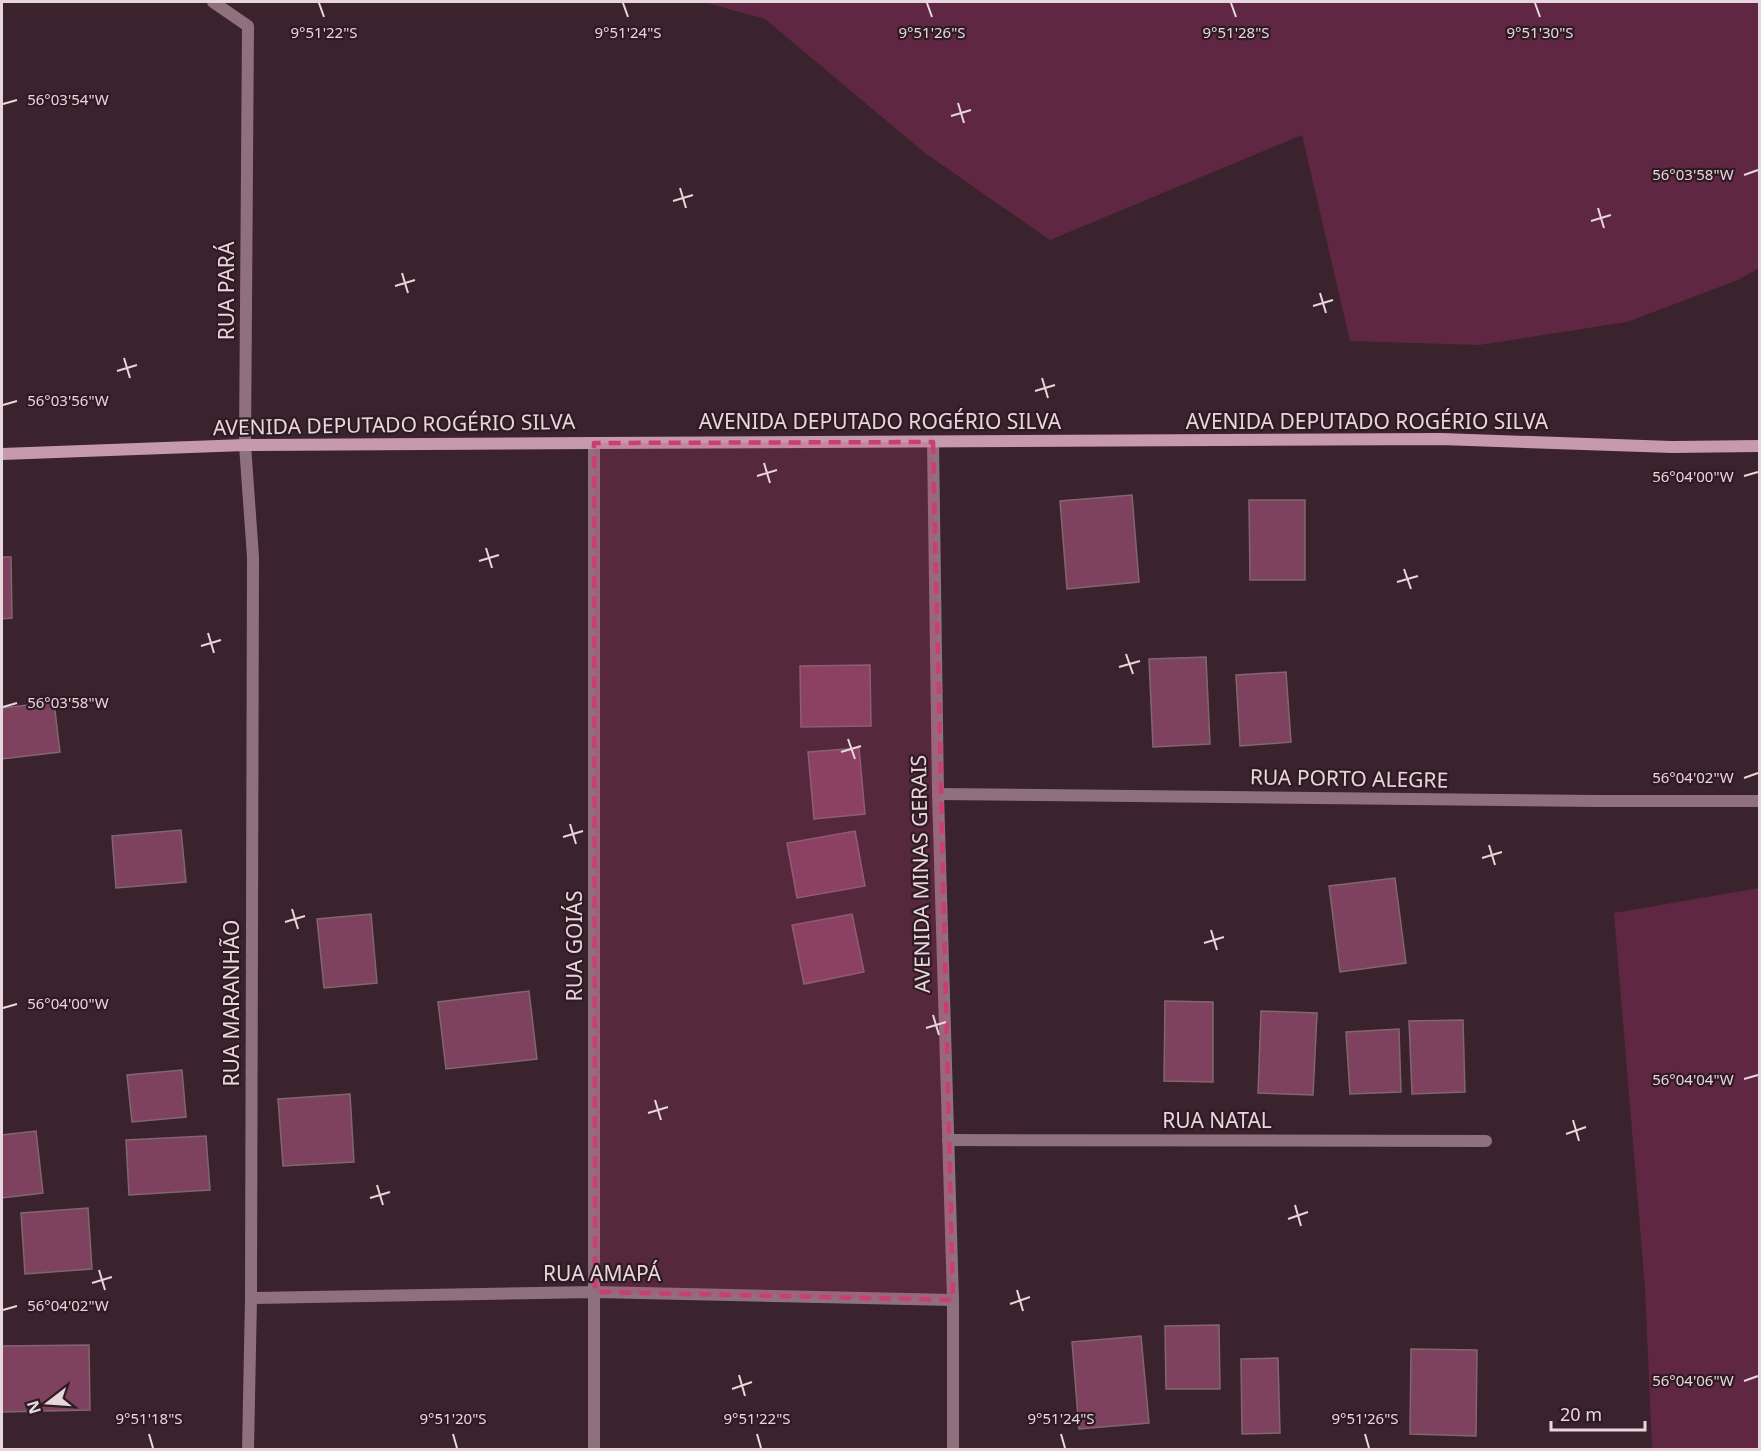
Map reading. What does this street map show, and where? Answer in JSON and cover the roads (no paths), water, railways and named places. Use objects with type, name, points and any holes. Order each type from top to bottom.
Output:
[{"type":"main road","name":"AVENIDA DEPUTADO ROGÉRIO SILVA","points":[[2,454],[245,444],[1441,439],[1672,447],[1760,446]]},
{"type":"street","name":"RUA PARÁ","points":[[213,2],[248,26],[245,444],[253,557]]},
{"type":"street","name":"AVENIDA MINAS GERAIS","points":[[933,442],[938,794],[953,1300],[953,1449]]},
{"type":"street","name":"RUA GOIÁS","points":[[594,443],[594,1449]]},
{"type":"street","name":"RUA MARANHÃO","points":[[248,1449],[251,1298],[253,557]]},
{"type":"street","name":"RUA PORTO ALEGRE","points":[[938,794],[1760,801]]},
{"type":"street","name":"RUA NATAL","points":[[948,1140],[1486,1141]]},
{"type":"street","name":"RUA AMAPÁ","points":[[251,1298],[595,1292],[953,1300]]}]
